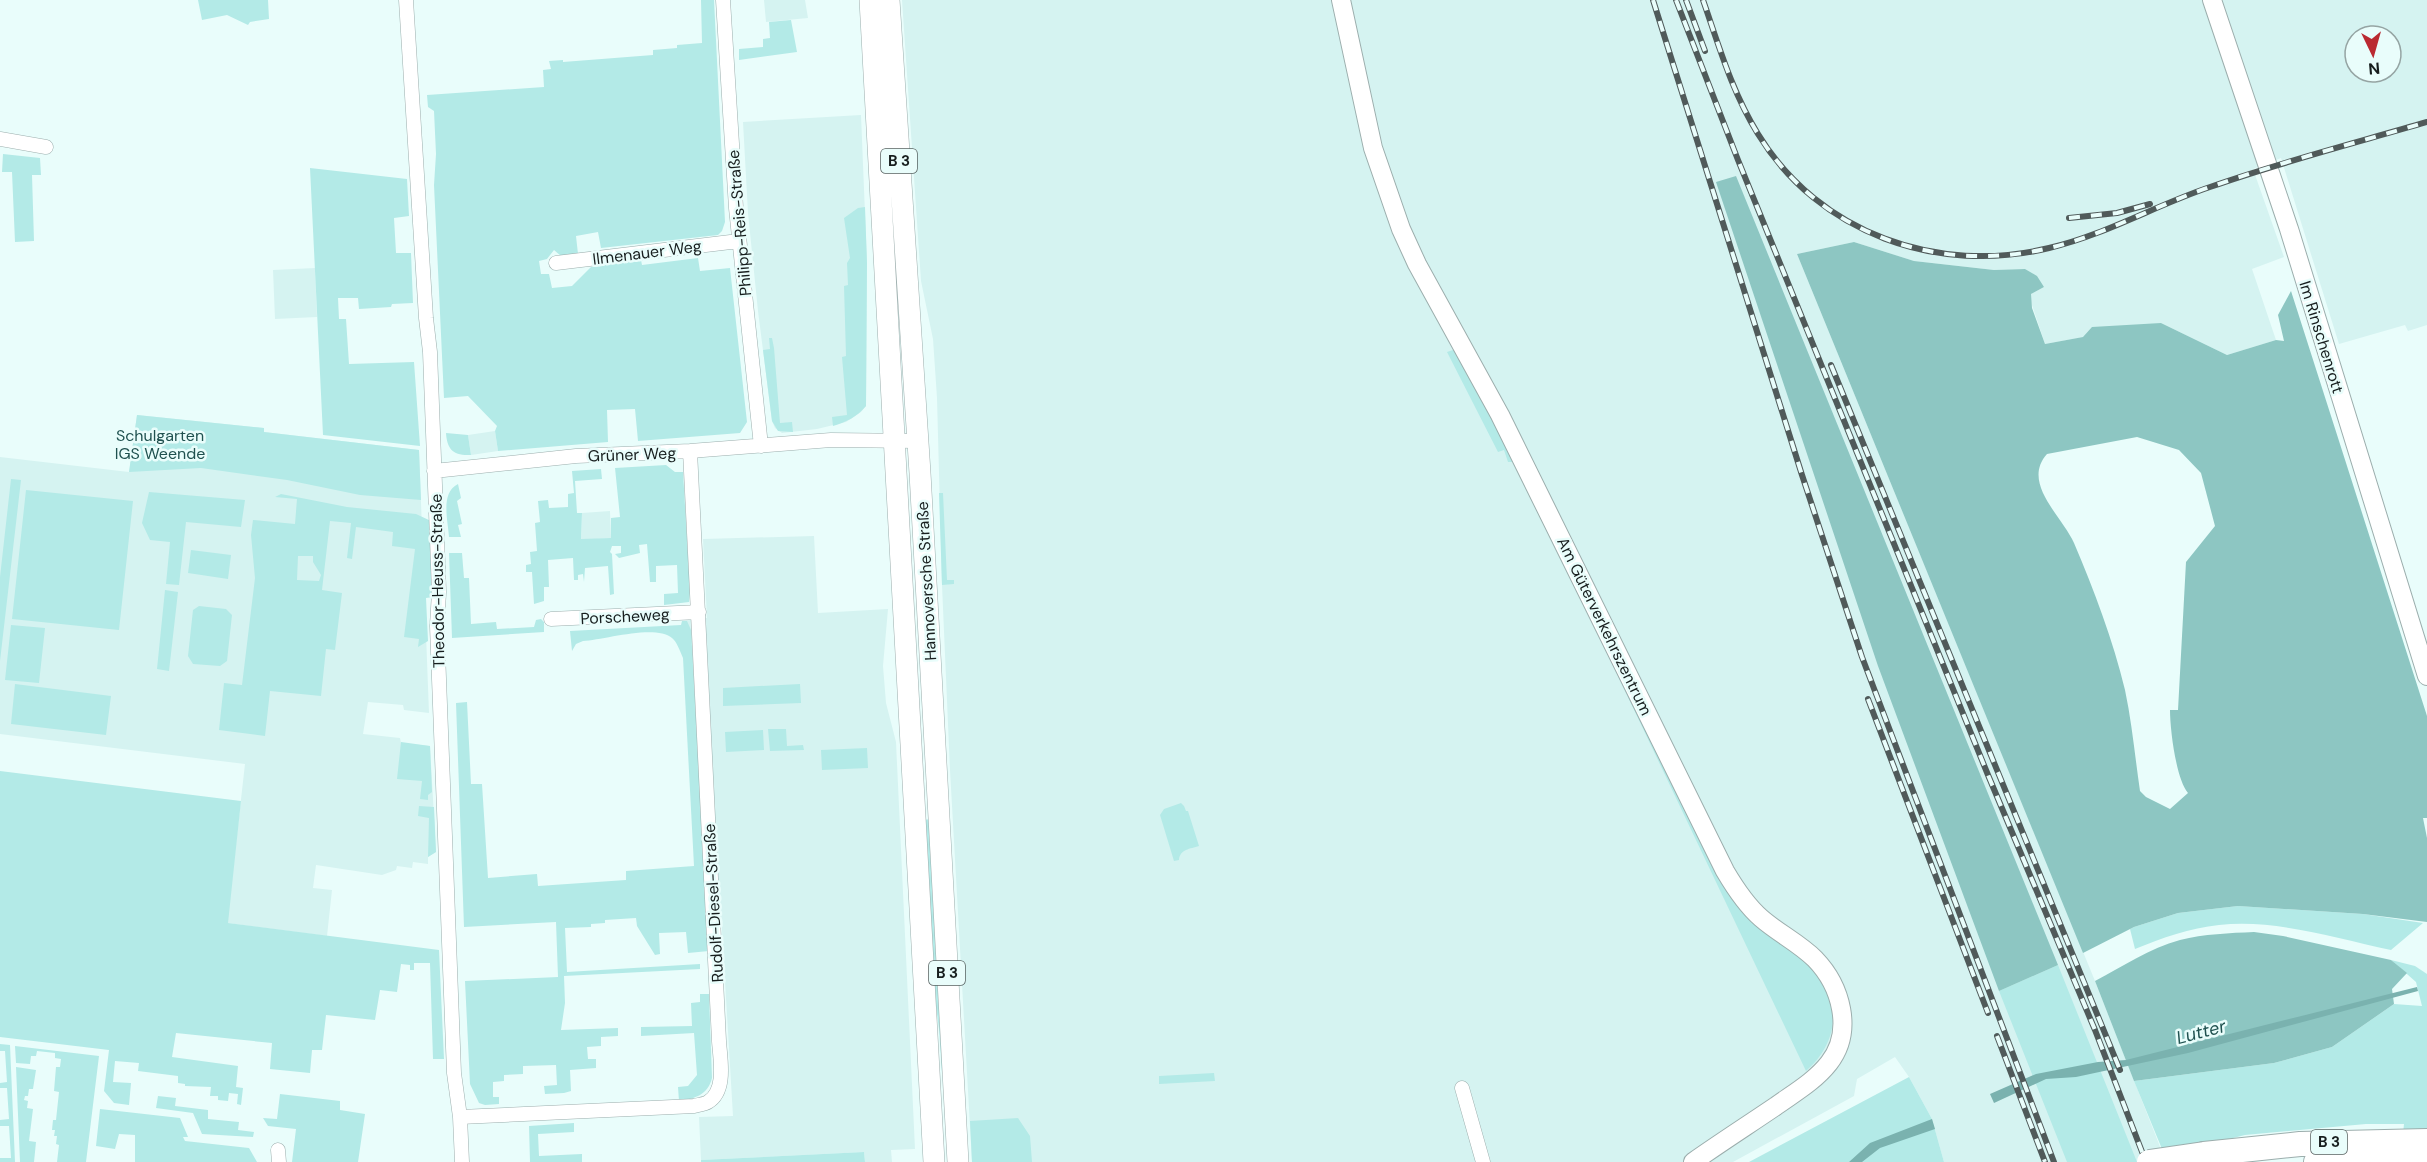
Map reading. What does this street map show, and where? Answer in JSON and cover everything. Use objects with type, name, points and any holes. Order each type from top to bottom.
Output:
[{"type":"highway","name":"B 3","points":[[2316,1162],[2401,1150],[2427,1141]]},
{"type":"highway","name":"B 3","points":[[2149,1162],[2300,1144],[2401,1150],[2427,1160]]},
{"type":"main road","name":"Hannoversche Straße","points":[[870,0],[934,1162]]},
{"type":"main road","name":"Hannoversche Straße","points":[[889,0],[918,437],[958,1162]]},
{"type":"street","name":"Theodor-Heuss-Straße","points":[[406,0],[430,352],[439,592],[437,626],[454,1073],[460,1116],[462,1162]]},
{"type":"street","name":"Philipp-Reis-Straße","points":[[723,0],[739,241],[761,446]]},
{"type":"street","name":"Am Güterverkehrszentrum","points":[[1341,0],[1371,140],[1386,189],[1409,247],[1497,407],[1731,881],[1761,917],[1793,940],[1821,966],[1839,996],[1842,1028],[1836,1050],[1829,1063],[1806,1084],[1693,1162]]},
{"type":"street","name":"Im Rinschenrott","points":[[2212,0],[2289,229],[2427,676]]},
{"type":"street","points":[[0,139],[46,147]]},
{"type":"street","name":"Ilmenauer Weg","points":[[556,263],[739,241]]},
{"type":"street","name":"Grüner Weg","points":[[434,471],[576,456],[690,452],[831,440],[846,436],[918,437]]},
{"type":"street","name":"Rudolf-Diesel-Straße","points":[[460,1116],[694,1106],[708,1102],[717,1093],[720,1070],[690,452]]},
{"type":"street","name":"Porscheweg","points":[[551,619],[699,612]]},
{"type":"street","points":[[1462,1088],[1483,1162]]},
{"type":"shaded area","points":[[764,0],[805,0],[808,18],[766,22]]},
{"type":"shaded area","points":[[902,0],[2427,0],[2427,325],[2408,331],[2405,325],[2339,344],[2281,158],[2253,169],[2284,257],[2252,269],[2276,340],[2227,355],[2161,323],[2045,344],[2031,302],[2031,294],[2044,287],[2025,269],[1994,270],[1914,261],[1854,242],[1797,254],[2095,981],[2166,1162],[1944,1162],[1932,1119],[1895,1057],[1857,1079],[1854,1096],[1733,1162],[972,1162],[950,770],[933,339],[921,281]]},
{"type":"shaded area","points":[[861,115],[867,263],[866,406],[846,422],[817,429],[782,433],[775,428],[772,421],[758,311],[748,213],[743,122]]},
{"type":"shaded area","points":[[1736,176],[2058,965],[1999,991],[1878,666],[1716,182]]},
{"type":"shaded area","points":[[1854,242],[1914,261],[1994,270],[2025,269],[2037,276],[2044,287],[2031,294],[2032,308],[2045,344],[2083,337],[2092,327],[2161,323],[2227,355],[2276,340],[2284,341],[2278,315],[2291,291],[2427,716],[2427,818],[2423,818],[2427,838],[2427,922],[2363,914],[2238,906],[2178,913],[2134,927],[2083,953],[1797,254]],"holes":[[[2137,437],[2179,450],[2201,473],[2215,526],[2186,562],[2178,710],[2170,710],[2177,766],[2188,793],[2170,809],[2146,797],[2140,791],[2125,690],[2109,634],[2074,543],[2046,499],[2039,476],[2040,465],[2047,454]]]},
{"type":"shaded area","points":[[315,268],[317,317],[275,319],[273,270]]},
{"type":"shaded area","points":[[137,415],[264,428],[264,432],[419,450],[429,713],[404,710],[403,705],[368,702],[363,734],[400,738],[401,743],[430,746],[436,852],[428,857],[428,864],[413,862],[412,868],[397,866],[396,870],[382,875],[316,865],[313,888],[332,890],[327,936],[227,923],[245,764],[0,734],[0,457],[129,472]]},
{"type":"shaded area","points":[[495,431],[498,451],[471,455],[468,435]]},
{"type":"shaded area","points":[[610,511],[611,538],[581,540],[582,513]]},
{"type":"shaded area","points":[[814,536],[818,613],[888,609],[883,666],[886,703],[896,742],[915,1149],[891,1150],[892,1162],[865,1162],[864,1152],[701,1160],[699,1117],[733,1116],[721,914],[698,915],[682,621],[707,618],[703,539]]},
{"type":"shaded area","points":[[2254,932],[2283,936],[2391,960],[2407,973],[2392,989],[2394,1004],[2332,1047],[2274,1063],[2134,1081],[2095,981],[2169,943],[2208,935]]},
{"type":"shaded area","points":[[2417,987],[2418,991],[2188,1053],[2076,1077],[2046,1079],[1994,1103],[1990,1094],[2036,1074],[2098,1062],[2126,1060]]},
{"type":"shaded area","points":[[1932,1119],[1935,1129],[1880,1148],[1862,1162],[1849,1162],[1870,1143]]},
{"type":"green space","points":[[198,0],[268,0],[269,19],[250,22],[248,25],[227,15],[202,20]]},
{"type":"green space","points":[[701,0],[714,0],[725,222],[722,231],[718,235],[601,248],[598,232],[576,236],[578,254],[561,256],[554,250],[547,259],[539,261],[541,274],[549,274],[552,288],[572,286],[591,267],[641,260],[642,265],[698,258],[700,271],[730,268],[747,422],[740,433],[638,441],[635,409],[607,410],[608,442],[498,451],[495,431],[497,426],[468,396],[444,398],[434,185],[436,154],[434,111],[428,107],[427,95],[544,87],[543,70],[551,69],[549,61],[563,60],[563,62],[653,55],[653,50],[702,43]]},
{"type":"green space","points":[[791,20],[797,52],[739,60],[739,49],[763,47],[763,39],[770,38],[769,22]]},
{"type":"green space","points":[[3,154],[40,158],[41,175],[32,175],[34,241],[15,242],[12,172],[2,172]]},
{"type":"green space","points":[[310,168],[407,179],[409,216],[394,218],[396,253],[411,253],[413,303],[359,309],[358,298],[338,298],[339,319],[346,319],[349,364],[414,362],[420,446],[323,435]]},
{"type":"green space","points":[[865,207],[866,406],[851,419],[833,426],[832,417],[847,415],[842,357],[846,356],[844,286],[848,285],[847,263],[850,258],[844,218],[858,208]]},
{"type":"green space","points":[[769,338],[772,338],[774,348],[780,423],[792,422],[793,432],[778,431],[772,421],[763,350],[770,349]]},
{"type":"green space","points":[[1459,348],[1640,708],[1725,888],[1750,917],[1810,966],[1830,999],[1833,1019],[1829,1038],[1820,1056],[1806,1071],[1516,462],[1508,462],[1504,450],[1498,452],[1447,352]]},
{"type":"green space","name":"Schulgarten IGS Weende","points":[[137,415],[264,428],[264,432],[419,450],[421,500],[360,495],[287,480],[201,468],[129,472]]},
{"type":"green space","points":[[446,433],[468,435],[471,455],[455,453],[448,443]]},
{"type":"green space","points":[[666,465],[675,472],[683,472],[689,602],[664,605],[664,594],[678,593],[677,565],[656,566],[656,582],[650,582],[647,544],[639,545],[640,553],[619,558],[615,554],[621,553],[621,546],[612,546],[610,552],[612,554],[614,594],[610,595],[608,566],[585,568],[584,582],[583,574],[578,575],[578,580],[574,580],[573,558],[548,560],[549,587],[544,587],[544,601],[534,604],[532,572],[526,572],[526,565],[531,564],[530,552],[537,551],[535,523],[540,522],[538,501],[548,500],[549,508],[568,507],[568,494],[574,493],[572,471],[601,469],[602,479],[575,481],[577,513],[582,513],[581,539],[611,538],[611,518],[620,517],[615,468]]},
{"type":"green space","points":[[11,479],[21,480],[0,661],[0,577]]},
{"type":"green space","points":[[458,484],[461,498],[457,501],[462,524],[458,525],[461,537],[449,537],[447,500],[452,488]]},
{"type":"green space","points":[[26,490],[133,501],[119,630],[12,619]]},
{"type":"green space","points":[[149,492],[245,500],[241,527],[186,522],[179,585],[166,584],[170,542],[150,540],[142,523]]},
{"type":"green space","points":[[939,493],[943,493],[947,580],[954,580],[954,584],[942,585]]},
{"type":"green space","points":[[281,494],[347,507],[416,514],[431,521],[433,597],[426,598],[428,641],[418,647],[419,639],[404,637],[415,549],[392,546],[393,532],[356,527],[352,559],[347,558],[351,523],[330,521],[322,590],[342,593],[335,650],[326,649],[321,696],[270,691],[265,736],[219,730],[224,683],[242,685],[255,578],[251,535],[253,520],[295,524],[297,499],[275,497]],"holes":[[[298,556],[313,556],[313,562],[321,575],[319,581],[297,580]]]},
{"type":"green space","points":[[191,550],[231,555],[228,579],[188,573]]},
{"type":"green space","points":[[449,553],[462,553],[464,578],[469,578],[471,624],[496,622],[497,629],[534,627],[536,620],[541,619],[544,622],[544,632],[452,638]]},
{"type":"green space","points":[[165,590],[178,592],[169,671],[157,669]]},
{"type":"green space","points":[[199,606],[226,609],[232,615],[227,661],[220,666],[193,664],[188,656],[193,610]]},
{"type":"green space","points":[[682,621],[687,621],[691,630],[709,951],[688,953],[686,932],[659,933],[660,954],[655,955],[637,926],[636,918],[605,920],[605,923],[591,924],[591,927],[565,928],[567,972],[700,964],[700,969],[564,976],[565,1003],[561,1030],[618,1028],[618,1036],[601,1037],[601,1046],[587,1047],[588,1059],[596,1059],[596,1068],[570,1070],[571,1091],[545,1094],[544,1086],[557,1085],[556,1065],[523,1066],[523,1074],[504,1075],[504,1081],[493,1082],[493,1097],[499,1097],[499,1104],[479,1103],[470,1084],[465,981],[558,977],[556,922],[464,927],[456,703],[467,702],[471,784],[482,784],[488,878],[537,874],[538,886],[626,880],[626,871],[694,866],[683,658],[677,644],[672,638],[654,632],[583,641],[576,644],[572,651],[570,631],[681,625]]},
{"type":"green space","points":[[11,625],[45,628],[39,683],[5,680]]},
{"type":"green space","points":[[15,684],[111,696],[106,735],[11,724]]},
{"type":"green space","points":[[800,684],[801,703],[723,706],[723,688]]},
{"type":"green space","points":[[768,729],[786,729],[787,746],[803,745],[804,750],[770,751]]},
{"type":"green space","points":[[763,730],[764,750],[726,752],[725,732]]},
{"type":"green space","points":[[401,742],[430,746],[432,792],[428,795],[428,800],[420,799],[422,781],[397,779]]},
{"type":"green space","points":[[867,748],[868,768],[822,770],[821,750]]},
{"type":"green space","points":[[0,771],[241,801],[228,923],[439,950],[444,1059],[433,1059],[430,963],[414,963],[414,970],[410,970],[410,965],[401,964],[397,992],[380,990],[375,1020],[326,1015],[322,1050],[312,1050],[310,1073],[270,1069],[272,1043],[176,1033],[172,1057],[238,1066],[236,1087],[243,1088],[241,1105],[237,1104],[238,1094],[229,1093],[228,1101],[218,1100],[218,1096],[210,1096],[211,1087],[185,1086],[185,1084],[178,1083],[178,1076],[138,1071],[139,1063],[115,1061],[113,1082],[131,1083],[129,1105],[114,1103],[104,1091],[109,1050],[0,1037]]},
{"type":"green space","points":[[1181,803],[1188,811],[1199,846],[1183,852],[1179,860],[1174,861],[1160,815],[1164,809]]},
{"type":"green space","points":[[419,806],[434,807],[436,852],[428,857],[429,818],[418,816]]},
{"type":"green space","points":[[932,819],[945,1074],[942,1074],[939,1029],[929,954],[922,820]]},
{"type":"green space","points":[[2238,906],[2363,914],[2423,923],[2391,950],[2284,927],[2241,924],[2197,928],[2135,949],[2130,929],[2134,927],[2178,913]]},
{"type":"green space","points":[[2391,960],[2415,966],[2427,974],[2427,1162],[2400,1162],[2404,1124],[2366,1124],[2245,1135],[2209,1144],[2162,1149],[2134,1081],[2274,1063],[2332,1047],[2394,1004],[2422,1006],[2416,982]]},
{"type":"green space","points":[[2058,965],[2137,1162],[2067,1162],[1999,991]]},
{"type":"green space","points":[[700,994],[709,994],[712,1078],[710,1084],[700,1095],[679,1101],[678,1087],[688,1086],[697,1075],[694,1033],[641,1036],[641,1027],[692,1026],[691,1003],[700,1002]]},
{"type":"green space","points":[[0,1044],[10,1045],[15,1162],[0,1162],[0,1158],[11,1158],[9,1126],[0,1126],[0,1120],[9,1119],[7,1088],[0,1088],[0,1083],[7,1082],[5,1051],[0,1051]]},
{"type":"green space","points":[[15,1046],[99,1056],[86,1162],[57,1162],[59,1145],[56,1144],[55,1130],[52,1130],[53,1120],[56,1120],[59,1092],[54,1091],[56,1067],[60,1067],[61,1059],[55,1058],[55,1053],[37,1051],[36,1056],[31,1056],[30,1064],[16,1063]]},
{"type":"green space","points":[[16,1067],[36,1070],[33,1089],[29,1089],[28,1096],[25,1096],[24,1100],[28,1101],[27,1108],[33,1109],[29,1141],[36,1142],[34,1162],[20,1162]]},
{"type":"green space","points":[[1214,1073],[1215,1081],[1159,1084],[1159,1076]]},
{"type":"green space","points":[[1909,1077],[1932,1119],[1944,1162],[1749,1162]]},
{"type":"green space","points":[[280,1094],[340,1101],[340,1110],[365,1114],[358,1162],[292,1162],[296,1129],[268,1126],[263,1118],[277,1119]]},
{"type":"green space","points":[[158,1096],[176,1098],[175,1106],[208,1110],[208,1119],[239,1122],[238,1130],[254,1132],[253,1137],[202,1134],[193,1113],[156,1108]]},
{"type":"green space","points":[[100,1109],[180,1118],[188,1137],[183,1137],[185,1141],[249,1148],[257,1162],[135,1162],[135,1135],[119,1134],[115,1149],[96,1146]]},
{"type":"green space","points":[[1018,1118],[1030,1136],[1032,1162],[972,1162],[970,1121]]},
{"type":"green space","points":[[574,1123],[574,1132],[538,1134],[539,1156],[582,1154],[582,1162],[530,1162],[529,1126]]},
{"type":"green space","points":[[864,1152],[865,1162],[701,1162],[701,1160]]},
{"type":"railway","points":[[1653,0],[1802,475],[1862,657],[2054,1162]]},
{"type":"railway","points":[[1676,0],[1738,160],[1988,775],[2095,1030],[2146,1162]]},
{"type":"railway","points":[[1686,0],[1705,51]]},
{"type":"railway","points":[[1703,0],[1741,102],[1758,134],[1783,169],[1814,198],[1848,221],[1885,239],[1924,250],[1965,256],[2007,255],[2049,248],[2090,236],[2190,194],[2237,178],[2427,122]]},
{"type":"railway","points":[[2069,218],[2117,213],[2150,204]]},
{"type":"railway","points":[[1831,365],[2120,1070]]},
{"type":"railway","points":[[1868,699],[1988,1013]]},
{"type":"railway","points":[[1997,1036],[2045,1162]]},
{"type":"water label","name":"Lutter","points":[[2201,1032]]}]
